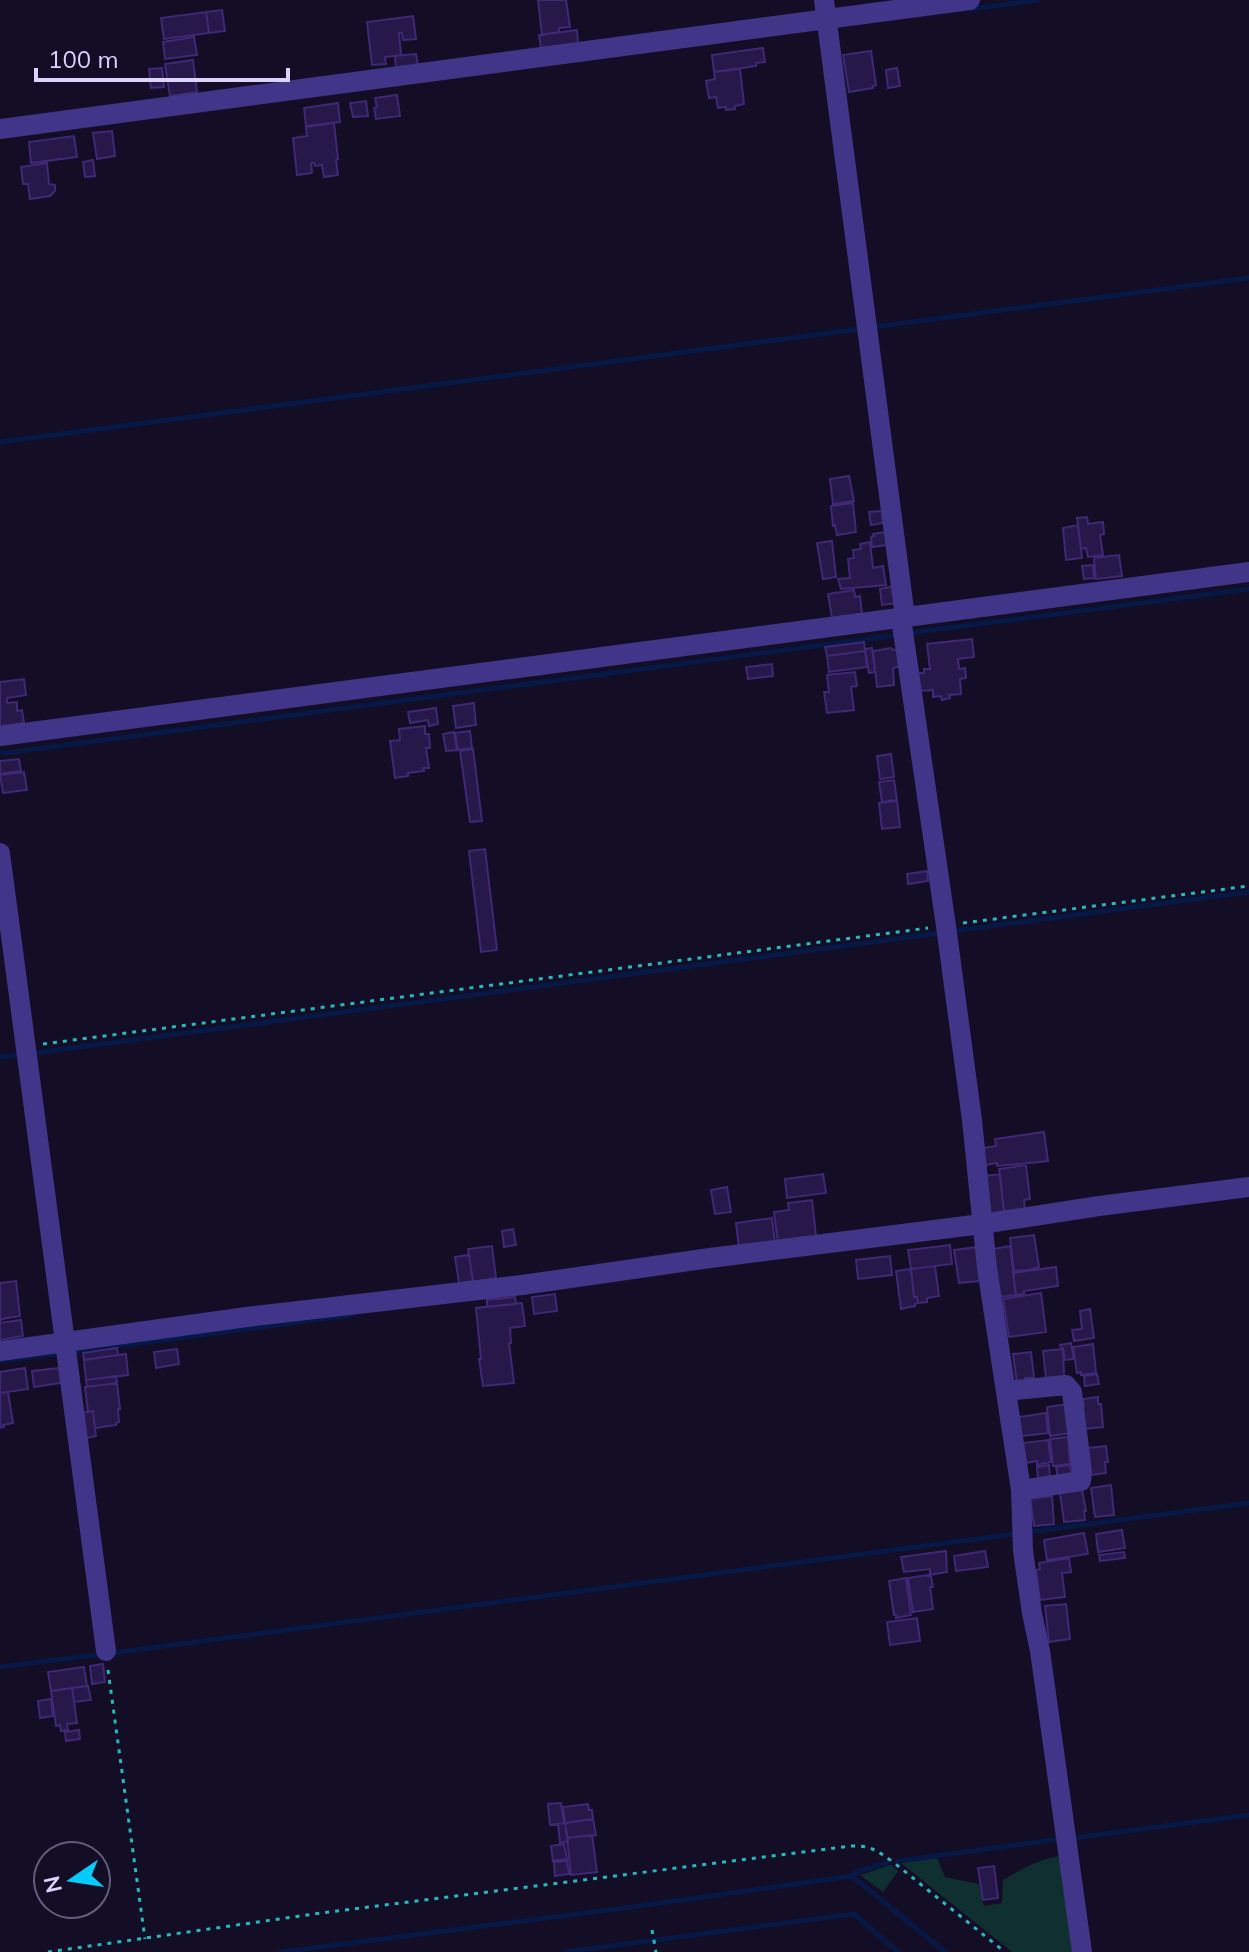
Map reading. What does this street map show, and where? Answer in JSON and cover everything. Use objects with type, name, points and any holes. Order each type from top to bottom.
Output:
[{"type":"street","points":[[0,129],[680,40],[825,9],[970,0]]},
{"type":"street","points":[[825,9],[903,626],[972,1120],[982,1224],[1021,1490],[1023,1551],[1082,1952]]},
{"type":"street","points":[[0,736],[903,626],[1249,572]]},
{"type":"street","points":[[0,853],[106,1654]]},
{"type":"street","points":[[0,1351],[65,1349],[254,1316],[522,1285],[1249,1187]]},
{"type":"street","points":[[1006,1391],[1066,1385],[1072,1392],[1081,1481],[1021,1490]]},
{"type":"path","points":[[26,1046],[1249,886]]},
{"type":"path","points":[[106,1654],[145,1939]]},
{"type":"path","points":[[48,1952],[314,1914],[866,1846],[893,1862],[1005,1952]]},
{"type":"path","points":[[652,1930],[656,1952]]},
{"type":"green space","points":[[1064,1856],[1076,1952],[1012,1952],[901,1863],[937,1858],[945,1877],[979,1884],[984,1906],[1002,1903],[1003,1880],[1040,1861]]},
{"type":"green space","points":[[891,1865],[898,1871],[883,1892],[860,1875]]},
{"type":"building","points":[[538,0],[566,0],[570,27],[542,35]]},
{"type":"building","points":[[222,10],[225,31],[209,33],[206,12]]},
{"type":"building","points":[[206,12],[209,33],[164,39],[161,18]]},
{"type":"building","points":[[413,16],[416,39],[403,40],[402,33],[399,33],[401,55],[385,57],[386,64],[372,65],[367,22]]},
{"type":"building","points":[[577,30],[578,44],[541,48],[539,35]]},
{"type":"building","points":[[194,37],[197,55],[165,59],[163,42]]},
{"type":"building","points":[[763,48],[765,62],[714,72],[712,55]]},
{"type":"building","points":[[871,51],[876,85],[849,92],[843,55]]},
{"type":"building","points":[[416,54],[418,66],[396,69],[395,56]]},
{"type":"building","points":[[193,60],[197,92],[170,96],[165,64]]},
{"type":"building","points":[[162,68],[164,87],[151,88],[149,69]]},
{"type":"building","points":[[897,68],[900,86],[888,88],[886,70]]},
{"type":"building","points":[[740,69],[744,104],[735,106],[735,109],[718,108],[716,97],[709,98],[706,81],[715,79],[714,72]]},
{"type":"building","points":[[397,95],[400,116],[376,119],[375,98]]},
{"type":"building","points":[[366,101],[368,116],[353,117],[350,103]]},
{"type":"building","points":[[338,103],[340,122],[306,126],[304,108]]},
{"type":"building","points":[[334,123],[338,175],[324,177],[322,165],[311,163],[312,173],[297,175],[293,138],[307,136],[306,127]]},
{"type":"building","points":[[112,131],[115,156],[97,159],[93,133]]},
{"type":"building","points":[[74,136],[77,157],[31,163],[29,142]]},
{"type":"building","points":[[93,160],[95,176],[85,177],[83,162]]},
{"type":"building","points":[[47,163],[49,184],[55,185],[55,191],[50,196],[30,199],[28,184],[23,184],[21,167]]},
{"type":"building","points":[[849,476],[854,501],[833,504],[830,479]]},
{"type":"building","points":[[853,503],[856,532],[837,535],[831,506]]},
{"type":"building","points":[[882,511],[883,523],[871,525],[869,512]]},
{"type":"building","points":[[1087,517],[1088,524],[1103,522],[1104,534],[1100,535],[1103,555],[1088,557],[1086,548],[1081,549],[1077,518]]},
{"type":"building","points":[[1078,525],[1082,558],[1066,560],[1063,528]]},
{"type":"building","points":[[885,532],[887,545],[872,547],[873,534]]},
{"type":"building","points":[[832,541],[836,577],[823,579],[817,543]]},
{"type":"building","points":[[870,542],[873,568],[883,566],[886,585],[841,589],[838,579],[850,578],[848,559],[854,558],[853,550],[861,549],[860,544]]},
{"type":"building","points":[[1119,555],[1122,576],[1096,579],[1094,558]]},
{"type":"building","points":[[1093,565],[1094,578],[1084,579],[1082,566]]},
{"type":"building","points":[[895,586],[897,603],[882,605],[880,589]]},
{"type":"building","points":[[854,590],[855,597],[860,596],[862,614],[832,618],[828,594]]},
{"type":"building","points":[[972,639],[974,657],[958,659],[959,669],[965,668],[966,678],[960,679],[961,694],[949,695],[950,698],[942,700],[941,696],[933,697],[933,690],[920,691],[918,673],[930,669],[927,644]]},
{"type":"building","points":[[864,642],[865,651],[827,656],[825,647]]},
{"type":"building","points":[[872,648],[875,672],[869,673],[865,649]]},
{"type":"building","points":[[899,649],[901,666],[893,668],[894,685],[877,687],[873,651]]},
{"type":"building","points":[[865,651],[867,667],[829,672],[827,656]]},
{"type":"building","points":[[772,664],[773,676],[748,679],[746,667]]},
{"type":"building","points":[[855,672],[857,686],[851,687],[854,710],[827,713],[824,692],[829,692],[827,675]]},
{"type":"building","points":[[24,679],[26,695],[7,698],[7,703],[17,702],[17,711],[22,710],[24,723],[0,726],[0,682]]},
{"type":"building","points":[[474,703],[476,725],[456,728],[453,706]]},
{"type":"building","points":[[436,708],[438,724],[429,726],[428,720],[410,723],[408,712]]},
{"type":"building","points":[[425,726],[425,734],[429,734],[430,748],[426,748],[429,768],[395,778],[390,741],[400,740],[399,729]]},
{"type":"building","points":[[470,731],[472,748],[458,750],[455,733]]},
{"type":"building","points":[[454,732],[457,750],[446,751],[443,734]]},
{"type":"building","points":[[473,749],[482,821],[470,822],[460,751]]},
{"type":"building","points":[[891,754],[894,777],[880,779],[877,756]]},
{"type":"building","points":[[19,759],[21,771],[0,774],[0,761]]},
{"type":"building","points":[[24,772],[27,790],[3,793],[0,775]]},
{"type":"building","points":[[894,780],[897,800],[882,802],[879,782]]},
{"type":"building","points":[[897,801],[900,827],[882,829],[879,803]]},
{"type":"building","points":[[485,849],[497,950],[481,952],[469,851]]},
{"type":"building","points":[[927,871],[928,881],[908,884],[907,874]]},
{"type":"building","points":[[1044,1132],[1048,1161],[980,1166],[978,1149],[996,1146],[995,1139]]},
{"type":"building","points":[[1026,1165],[1030,1199],[1024,1200],[1025,1209],[1004,1212],[999,1169]]},
{"type":"building","points":[[823,1174],[826,1193],[787,1198],[785,1179]]},
{"type":"building","points":[[1000,1174],[1004,1212],[990,1214],[984,1176]]},
{"type":"building","points":[[727,1187],[731,1212],[715,1214],[711,1190]]},
{"type":"building","points":[[812,1200],[816,1236],[778,1243],[774,1212],[789,1210],[788,1203]]},
{"type":"building","points":[[772,1218],[775,1243],[739,1248],[736,1223]]},
{"type":"building","points":[[513,1229],[516,1245],[504,1247],[502,1231]]},
{"type":"building","points":[[1034,1235],[1039,1267],[1014,1271],[1010,1238]]},
{"type":"building","points":[[950,1245],[952,1264],[911,1269],[908,1250]]},
{"type":"building","points":[[492,1246],[496,1278],[473,1282],[468,1249]]},
{"type":"building","points":[[1010,1246],[1016,1295],[1000,1297],[993,1249]]},
{"type":"building","points":[[977,1247],[980,1281],[959,1283],[954,1250]]},
{"type":"building","points":[[469,1255],[473,1281],[459,1283],[455,1257]]},
{"type":"building","points":[[890,1256],[892,1275],[858,1279],[856,1260]]},
{"type":"building","points":[[935,1266],[939,1296],[918,1303],[917,1297],[914,1297],[911,1269]]},
{"type":"building","points":[[1056,1267],[1058,1286],[1016,1295],[1013,1273]]},
{"type":"building","points":[[911,1269],[914,1297],[917,1297],[918,1303],[901,1309],[896,1271]]},
{"type":"building","points":[[16,1281],[20,1316],[0,1321],[0,1283]]},
{"type":"building","points":[[1041,1293],[1046,1332],[1009,1337],[1003,1299]]},
{"type":"building","points":[[555,1294],[557,1311],[534,1314],[532,1297]]},
{"type":"building","points":[[515,1297],[516,1304],[487,1307],[487,1300]]},
{"type":"building","points":[[522,1303],[525,1326],[510,1328],[514,1383],[483,1386],[476,1308]]},
{"type":"building","points":[[1090,1309],[1094,1338],[1074,1341],[1072,1330],[1082,1329],[1080,1311]]},
{"type":"building","points":[[21,1320],[23,1336],[0,1340],[0,1323]]},
{"type":"building","points":[[1071,1343],[1074,1359],[1065,1360],[1060,1345]]},
{"type":"building","points":[[1093,1344],[1096,1373],[1081,1375],[1081,1372],[1077,1373],[1073,1347]]},
{"type":"building","points":[[117,1348],[118,1355],[84,1360],[83,1353]]},
{"type":"building","points":[[177,1349],[179,1364],[156,1368],[154,1352]]},
{"type":"building","points":[[1063,1349],[1064,1376],[1046,1378],[1043,1351]]},
{"type":"building","points":[[1031,1352],[1034,1378],[1025,1378],[1025,1382],[1017,1383],[1013,1354]]},
{"type":"building","points":[[126,1354],[128,1375],[86,1380],[84,1360]]},
{"type":"building","points":[[25,1368],[28,1389],[0,1393],[0,1372]]},
{"type":"building","points":[[59,1368],[61,1383],[34,1387],[32,1371]]},
{"type":"building","points":[[1097,1374],[1099,1384],[1085,1386],[1084,1376]]},
{"type":"building","points":[[116,1376],[117,1383],[87,1387],[86,1380]]},
{"type":"building","points":[[117,1383],[119,1422],[95,1428],[93,1411],[88,1412],[85,1387]]},
{"type":"building","points":[[8,1392],[13,1423],[0,1428],[0,1393]]},
{"type":"building","points":[[1098,1397],[1103,1427],[1085,1429],[1083,1399]]},
{"type":"building","points":[[1068,1404],[1072,1433],[1050,1436],[1047,1407]]},
{"type":"building","points":[[93,1411],[96,1436],[83,1439],[80,1413]]},
{"type":"building","points":[[1046,1413],[1048,1433],[1022,1436],[1019,1417]]},
{"type":"building","points":[[1068,1437],[1070,1464],[1053,1466],[1050,1439]]},
{"type":"building","points":[[1048,1440],[1051,1462],[1037,1465],[1037,1461],[1026,1463],[1023,1443]]},
{"type":"building","points":[[1106,1446],[1106,1473],[1091,1475],[1088,1448]]},
{"type":"building","points":[[1049,1465],[1050,1478],[1038,1479],[1037,1467]]},
{"type":"building","points":[[1070,1465],[1072,1476],[1058,1478],[1056,1467]]},
{"type":"building","points":[[1111,1485],[1114,1515],[1095,1517],[1091,1488]]},
{"type":"building","points":[[1082,1490],[1085,1520],[1064,1522],[1060,1493]]},
{"type":"building","points":[[1052,1496],[1054,1524],[1034,1526],[1030,1499]]},
{"type":"building","points":[[1122,1530],[1125,1548],[1098,1552],[1096,1534]]},
{"type":"building","points":[[1084,1533],[1088,1554],[1047,1560],[1044,1540]]},
{"type":"building","points":[[946,1551],[947,1572],[930,1575],[930,1569],[904,1572],[901,1557]]},
{"type":"building","points":[[985,1551],[988,1567],[956,1571],[954,1556]]},
{"type":"building","points":[[1124,1552],[1125,1558],[1100,1561],[1099,1555]]},
{"type":"building","points":[[1069,1558],[1071,1572],[1062,1573],[1065,1597],[1040,1600],[1036,1570],[1040,1569],[1039,1563]]},
{"type":"building","points":[[928,1575],[933,1587],[930,1587],[933,1609],[913,1612],[908,1578]]},
{"type":"building","points":[[906,1578],[911,1615],[896,1618],[889,1581]]},
{"type":"building","points":[[1066,1604],[1070,1639],[1049,1642],[1045,1606]]},
{"type":"building","points":[[917,1618],[920,1641],[890,1645],[887,1622]]},
{"type":"building","points":[[103,1664],[105,1682],[92,1684],[90,1666]]},
{"type":"building","points":[[84,1667],[87,1686],[51,1691],[48,1672]]},
{"type":"building","points":[[88,1686],[91,1700],[74,1702],[72,1688]]},
{"type":"building","points":[[72,1688],[77,1723],[67,1724],[68,1730],[61,1731],[60,1725],[56,1726],[51,1691]]},
{"type":"building","points":[[51,1699],[53,1716],[40,1718],[38,1701]]},
{"type":"building","points":[[79,1730],[80,1739],[66,1741],[65,1732]]},
{"type":"building","points":[[561,1803],[564,1823],[550,1825],[548,1804]]},
{"type":"building","points":[[588,1804],[593,1819],[565,1823],[563,1807]]},
{"type":"building","points":[[593,1819],[596,1835],[567,1838],[565,1823]]},
{"type":"building","points":[[565,1823],[568,1842],[560,1843],[558,1824]]},
{"type":"building","points":[[592,1835],[597,1872],[571,1875],[567,1838]]},
{"type":"building","points":[[564,1844],[567,1859],[553,1861],[551,1846]]},
{"type":"building","points":[[567,1861],[569,1874],[555,1876],[554,1862]]},
{"type":"building","points":[[994,1866],[998,1898],[983,1900],[978,1868]]},
{"type":"waterway","points":[[970,9],[1038,0]]},
{"type":"waterway","points":[[873,327],[1249,278]]},
{"type":"waterway","points":[[0,442],[860,329]]},
{"type":"waterway","points":[[909,633],[1249,589]]},
{"type":"waterway","points":[[0,752],[899,635]]},
{"type":"waterway","points":[[953,931],[1249,892]]},
{"type":"waterway","points":[[34,1053],[941,933]]},
{"type":"waterway","points":[[0,1057],[20,1055]]},
{"type":"waterway","points":[[72,1352],[352,1315]]},
{"type":"waterway","points":[[0,1361],[62,1353]]},
{"type":"waterway","points":[[1029,1532],[1249,1503]]},
{"type":"waterway","points":[[112,1653],[1015,1534]]},
{"type":"waterway","points":[[0,1667],[102,1654]]},
{"type":"waterway","points":[[1073,1838],[1249,1815]]},
{"type":"waterway","points":[[898,1861],[1060,1839]]},
{"type":"waterway","points":[[852,1876],[858,1871],[887,1863]]},
{"type":"waterway","points":[[281,1952],[852,1876],[945,1952]]},
{"type":"waterway","points":[[565,1952],[854,1914],[898,1952]]}]
